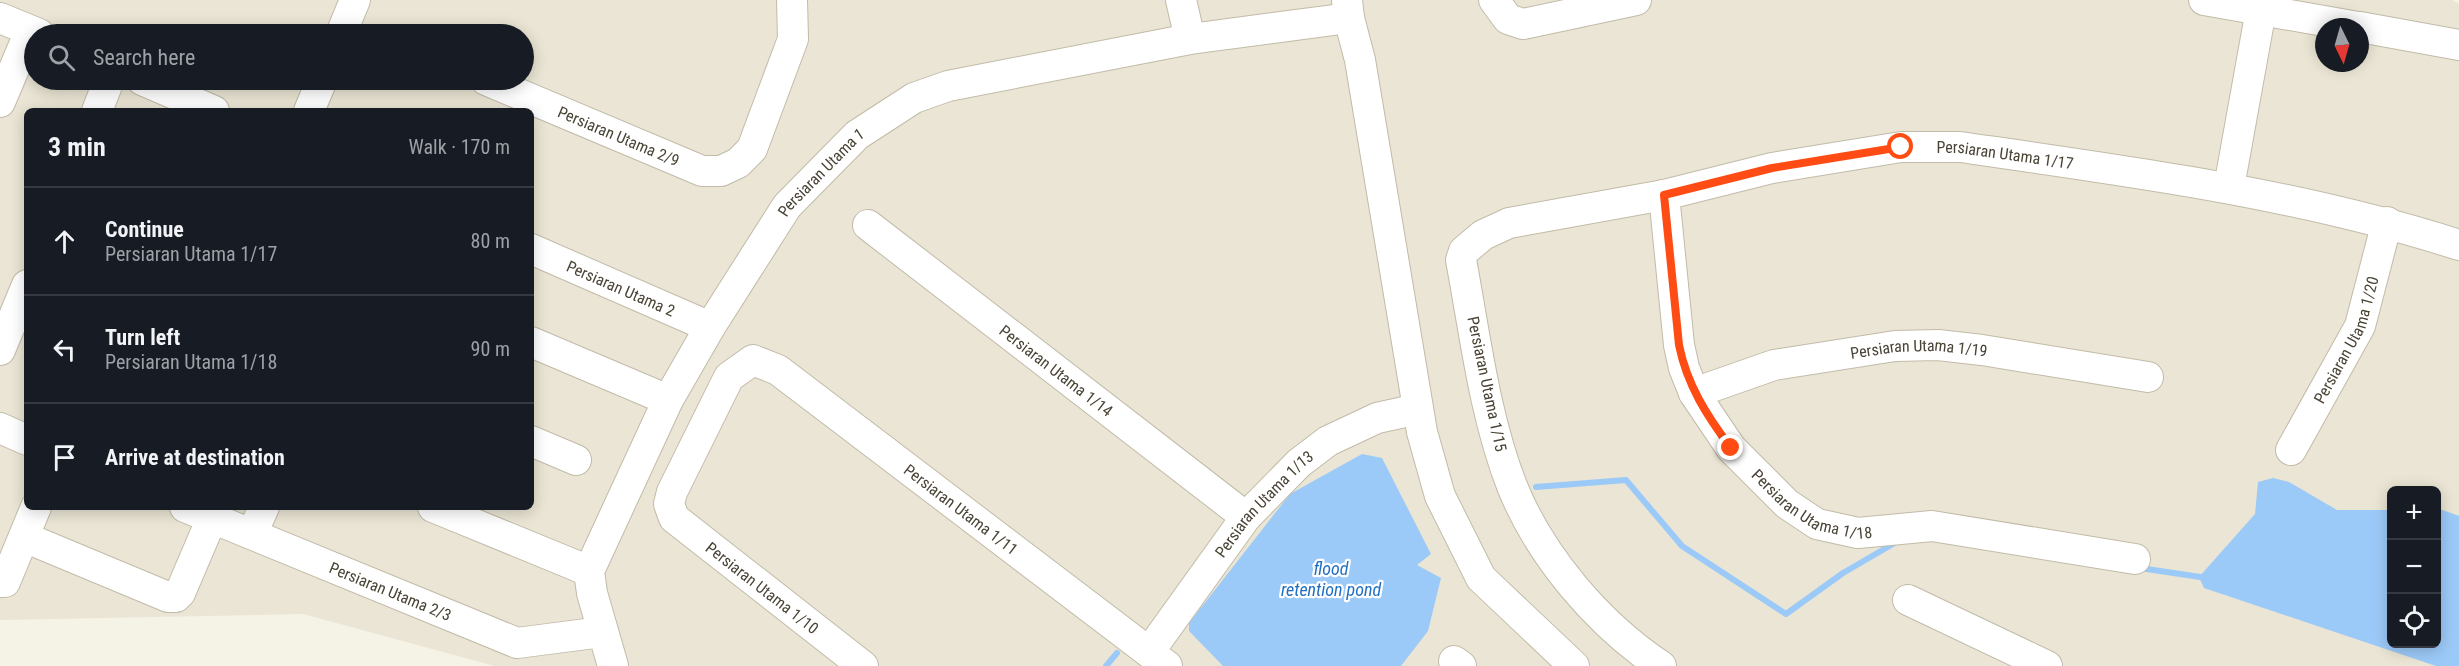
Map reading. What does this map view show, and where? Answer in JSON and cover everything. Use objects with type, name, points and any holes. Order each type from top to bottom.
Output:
[{"type":"street","points":[[344,24],[355,0]]},
{"type":"street","name":"Persiaran Utama 2/9","points":[[510,90],[702,171],[721,171],[738,163],[752,149],[793,39],[792,0]]},
{"type":"street","points":[[1181,0],[1190,39]]},
{"type":"street","points":[[1494,0],[1508,19],[1523,24],[1636,0]]},
{"type":"street","points":[[2204,0],[2315,19]]},
{"type":"street","points":[[1348,9],[1362,71],[1418,410],[1440,496],[1481,578],[1574,666]]},
{"type":"street","name":"Persiaran Utama 1","points":[[589,571],[668,400],[710,327],[787,206],[857,135],[914,98],[948,86],[1348,9]]},
{"type":"street","points":[[2229,187],[2260,10]]},
{"type":"street","points":[[0,18],[24,29]]},
{"type":"street","points":[[2369,29],[2459,45]]},
{"type":"street","points":[[0,102],[24,53]]},
{"type":"street","points":[[98,108],[105,90]]},
{"type":"street","points":[[165,90],[207,108]]},
{"type":"street","points":[[310,108],[318,90]]},
{"type":"street","name":"Persiaran Utama 1/17","points":[[1483,235],[1509,223],[1664,195],[1772,168],[1901,147],[1933,146],[1960,147],[2229,187],[2386,222],[2459,245]]},
{"type":"street","name":"Persiaran Utama 1/18","points":[[1664,195],[1679,345],[1684,368],[1694,393],[1731,448],[1787,504],[1817,524],[1858,533],[1932,526],[2135,559]]},
{"type":"street","name":"Persiaran Utama 1/20","points":[[2291,450],[2360,326],[2386,222]]},
{"type":"street","name":"Persiaran Utama 1/14","points":[[868,225],[1246,517]]},
{"type":"street","name":"Persiaran Utama 1/15","points":[[1483,235],[1464,251],[1461,260],[1494,430],[1512,486],[1529,523],[1556,562],[1591,605],[1661,666]]},
{"type":"street","name":"Persiaran Utama 2","points":[[534,250],[710,327]]},
{"type":"street","points":[[12,339],[24,296]]},
{"type":"street","points":[[534,343],[668,400]]},
{"type":"street","name":"Persiaran Utama 1/19","points":[[1694,393],[1774,364],[1895,346],[1938,345],[1973,349],[2148,377]]},
{"type":"street","name":"Persiaran Utama 1/10","points":[[753,360],[729,377],[672,492],[669,504],[674,518],[863,666]]},
{"type":"street","name":"Persiaran Utama 1/11","points":[[753,360],[778,370],[1158,659]]},
{"type":"street","name":"Persiaran Utama 1/13","points":[[1158,659],[1246,517],[1299,463],[1328,441],[1377,418],[1418,410]]},
{"type":"street","points":[[0,428],[24,439]]},
{"type":"street","points":[[534,442],[576,460]]},
{"type":"street","points":[[0,582],[5,582],[35,510]]},
{"type":"street","points":[[252,534],[263,510]]},
{"type":"street","points":[[440,510],[589,571],[602,632],[613,666]]},
{"type":"street","points":[[24,537],[168,597],[176,597],[180,593],[198,512]]},
{"type":"street","name":"Persiaran Utama 2/3","points":[[198,512],[517,643],[602,632]]},
{"type":"street","points":[[1908,600],[2047,666]]},
{"type":"shaded area","points":[[0,0],[2452,0],[2459,4],[2459,666],[495,666],[303,614],[0,620]]},
{"type":"water","name":"flood retention pond","points":[[1362,454],[1382,458],[1431,554],[1417,565],[1441,578],[1428,631],[1401,666],[1223,666],[1189,631],[1189,623],[1290,494]]},
{"type":"water","points":[[2273,478],[2289,482],[2337,510],[2387,510],[2387,648],[2441,648],[2441,509],[2459,516],[2459,666],[2436,666],[2204,588],[2199,577],[2255,514],[2258,482]]},
{"type":"waterway","points":[[1536,487],[1626,480],[1682,546],[1786,614],[1843,573],[1898,541]]},
{"type":"waterway","points":[[2140,568],[2207,578]]},
{"type":"waterway","points":[[1106,666],[1117,653]]},
{"type":"route","points":[[1731,448],[1694,393],[1684,368],[1679,345],[1664,195],[1772,168],[1901,147]]}]
